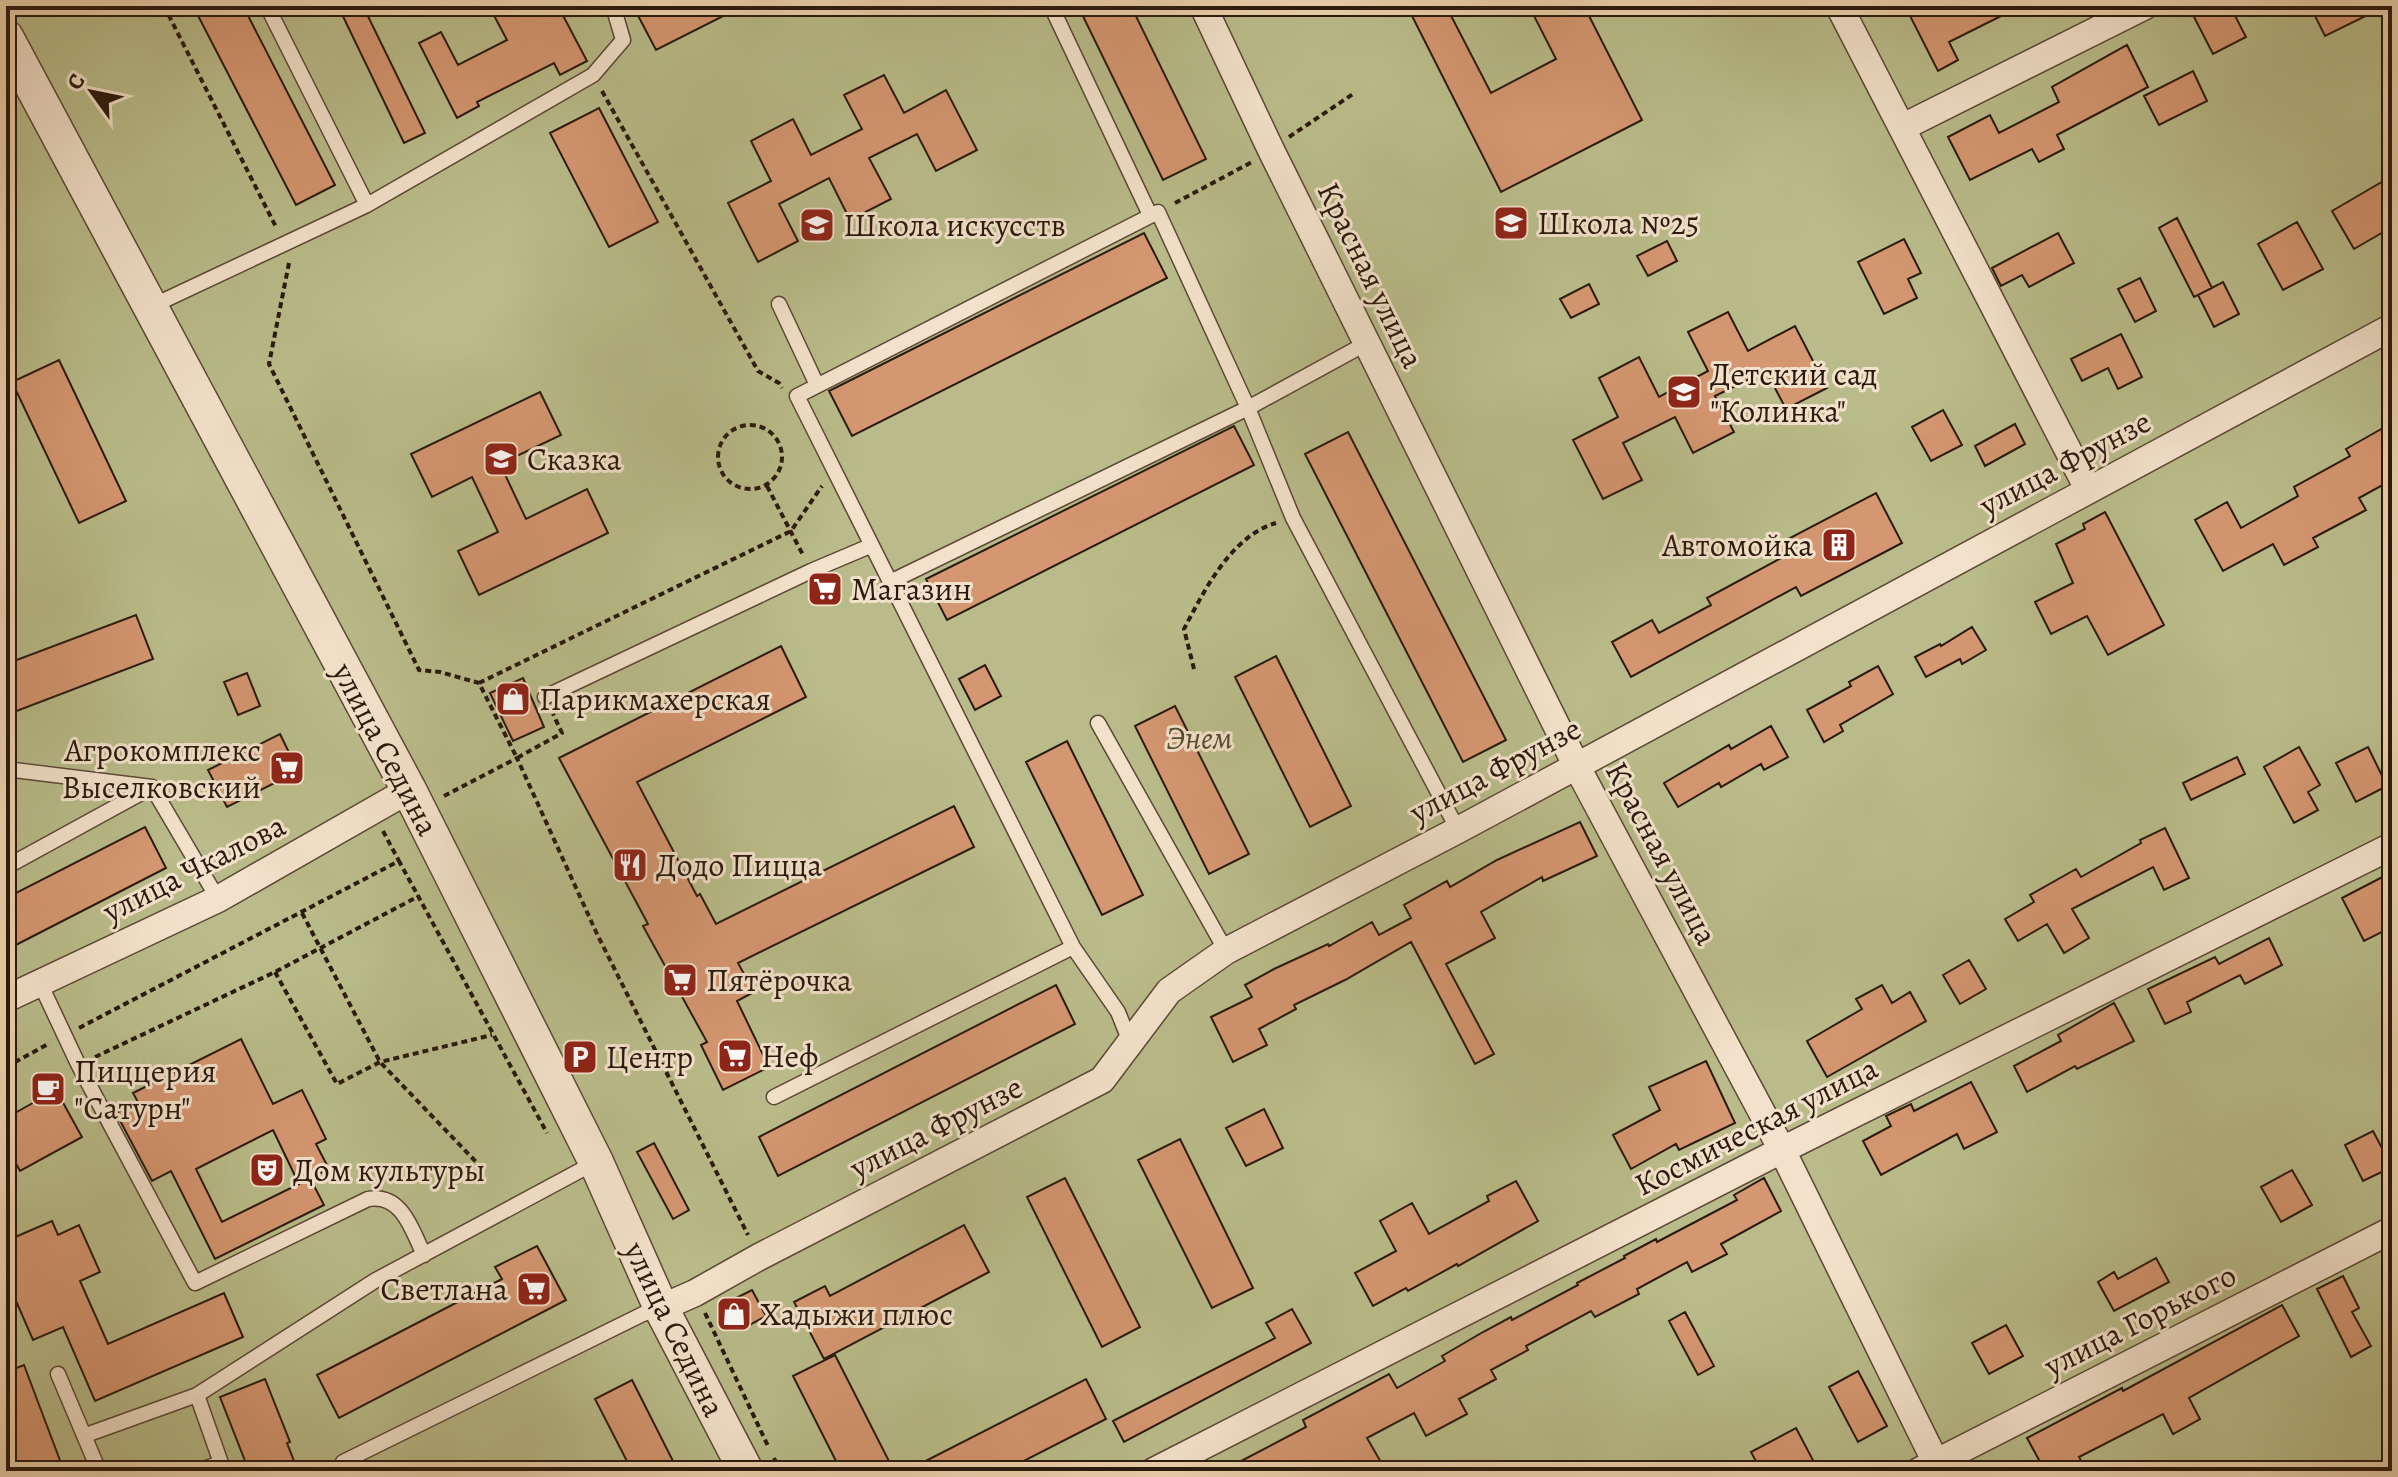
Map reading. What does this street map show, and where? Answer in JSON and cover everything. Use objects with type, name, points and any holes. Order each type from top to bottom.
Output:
[{"type":"street","name":"Красная улица","points":[[1203,6],[1271,150],[1576,765],[1782,1150],[1932,1468]]},
{"type":"street","points":[[1839,6],[2088,489]]},
{"type":"street","points":[[1903,127],[2145,6]]},
{"type":"street","name":"улица Седина","points":[[6,37],[414,800],[596,1162],[661,1308],[746,1471]]},
{"type":"street","name":"улица Фрунзе","points":[[661,1308],[1102,1080],[1169,991],[1226,951],[1458,830],[2392,327]]},
{"type":"street","name":"улица Чкалова","points":[[6,999],[218,899],[414,800]]},
{"type":"street","name":"Космическая улица","points":[[1154,1471],[1782,1150],[2392,846]]},
{"type":"street","name":"улица Горького","points":[[1932,1468],[2392,1230]]},
{"type":"lane","points":[[267,6],[367,205]]},
{"type":"lane","points":[[150,307],[367,205],[593,75],[623,40],[613,6]]},
{"type":"lane","points":[[1051,6],[1248,408],[1293,518],[1458,830]]},
{"type":"lane","points":[[1130,1042],[1118,1012],[1073,947],[797,396],[1154,214]]},
{"type":"lane","points":[[779,304],[817,385]]},
{"type":"lane","points":[[890,582],[1248,408],[1367,343]]},
{"type":"lane","points":[[545,697],[870,546]]},
{"type":"lane","points":[[1098,723],[1226,951]]},
{"type":"lane","points":[[6,769],[152,787]]},
{"type":"lane","points":[[6,867],[152,787]]},
{"type":"lane","points":[[152,787],[218,899]]},
{"type":"lane","points":[[774,1097],[1073,947]]},
{"type":"lane","points":[[39,981],[78,1064],[195,1283],[368,1199],[379,1197],[403,1211],[424,1255]]},
{"type":"lane","points":[[86,1435],[197,1395],[376,1280],[596,1162]]},
{"type":"lane","points":[[347,1471],[343,1462],[643,1314],[661,1308]]},
{"type":"lane","points":[[58,1374],[99,1471]]},
{"type":"lane","points":[[197,1395],[221,1463],[197,1471]]},
{"type":"path","points":[[164,6],[290,256],[269,364],[419,670],[440,672],[479,683],[791,531],[822,485]]},
{"type":"path","points":[[593,75],[758,371],[779,383],[786,396]]},
{"type":"path","points":[[1154,214],[1271,150],[1353,94]]},
{"type":"path","points":[[759,424],[779,440],[783,466],[767,486],[741,489],[721,474],[718,448],[733,427],[759,424]]},
{"type":"path","points":[[767,486],[811,571]]},
{"type":"path","points":[[1194,669],[1184,629],[1205,590],[1239,546],[1265,526],[1293,518]]},
{"type":"path","points":[[479,683],[517,758],[597,934],[759,1257]]},
{"type":"path","points":[[414,800],[517,758],[562,733],[545,697]]},
{"type":"path","points":[[382,829],[549,1138]]},
{"type":"path","points":[[6,1067],[399,861]]},
{"type":"path","points":[[78,1064],[275,972],[419,896]]},
{"type":"path","points":[[302,913],[380,1062],[481,1167]]},
{"type":"path","points":[[275,972],[337,1084],[380,1062],[492,1035]]},
{"type":"path","points":[[695,1293],[780,1471]]},
{"type":"green space","name":"Энем","points":[[6,6],[2392,6],[2392,1471],[6,1471]]},
{"type":"building","points":[[193,6],[243,6],[335,185],[296,205]]},
{"type":"building","points":[[338,6],[363,6],[425,133],[404,143]]},
{"type":"building","points":[[489,6],[558,6],[587,61],[560,75],[554,63],[477,102],[479,106],[457,118],[419,43],[441,32],[458,65],[507,40]]},
{"type":"building","points":[[633,6],[743,6],[656,50]]},
{"type":"building","points":[[1078,6],[1131,6],[1206,159],[1163,180]]},
{"type":"building","points":[[1407,6],[1446,6],[1491,93],[1556,59],[1529,6],[1584,6],[1642,120],[1501,192]]},
{"type":"building","points":[[1905,6],[2021,6],[1949,42],[1958,60],[1938,71]]},
{"type":"building","points":[[2210,6],[2230,6],[2246,37],[2213,54],[2193,15]]},
{"type":"building","points":[[2310,6],[2386,6],[2325,36]]},
{"type":"building","points":[[2127,45],[2148,87],[2057,135],[2064,149],[2039,162],[2032,149],[1970,180],[1948,137],[1990,115],[1999,133],[2059,102],[2052,87]]},
{"type":"building","points":[[2193,71],[2207,101],[2159,125],[2144,96]]},
{"type":"building","points":[[884,75],[904,113],[946,90],[977,150],[936,171],[917,134],[869,158],[891,199],[850,220],[829,178],[779,204],[798,241],[758,262],[728,203],[771,181],[751,141],[793,119],[811,155],[862,129],[844,95]]},
{"type":"building","points":[[599,108],[658,222],[609,247],[550,133]]},
{"type":"building","points":[[2392,176],[2392,227],[2354,249],[2332,211]]},
{"type":"building","points":[[2177,218],[2212,288],[2194,297],[2159,228]]},
{"type":"building","points":[[2297,222],[2323,269],[2283,290],[2258,244]]},
{"type":"building","points":[[1144,233],[1167,278],[852,436],[829,391]]},
{"type":"building","points":[[2058,233],[2074,263],[2029,287],[2022,275],[2001,286],[1992,268]]},
{"type":"building","points":[[1904,239],[1921,273],[1908,279],[1917,298],[1884,314],[1858,262]]},
{"type":"building","points":[[1667,241],[1677,261],[1648,276],[1637,256]]},
{"type":"building","points":[[2140,278],[2156,311],[2135,322],[2118,289]]},
{"type":"building","points":[[2223,282],[2239,314],[2214,327],[2198,295]]},
{"type":"building","points":[[1589,284],[1599,304],[1571,318],[1560,299]]},
{"type":"building","points":[[1728,312],[1748,351],[1795,326],[1827,388],[1786,409],[1766,371],[1715,396],[1734,432],[1693,453],[1675,417],[1623,443],[1642,480],[1603,499],[1573,440],[1618,417],[1599,378],[1639,357],[1659,397],[1708,371],[1688,332]]},
{"type":"building","points":[[2121,334],[2142,377],[2118,389],[2108,368],[2082,381],[2071,359]]},
{"type":"building","points":[[59,360],[126,501],[79,523],[12,382]]},
{"type":"building","points":[[540,392],[561,435],[500,464],[526,519],[587,489],[608,533],[479,595],[458,551],[498,532],[472,477],[432,497],[411,454]]},
{"type":"building","points":[[1943,410],[1962,445],[1931,461],[1912,427]]},
{"type":"building","points":[[2015,424],[2025,444],[1985,466],[1975,446]]},
{"type":"building","points":[[1234,426],[1254,465],[947,620],[926,579]]},
{"type":"building","points":[[2383,428],[2392,444],[2392,480],[2359,498],[2366,510],[2313,538],[2318,547],[2284,565],[2273,544],[2223,571],[2195,520],[2227,502],[2241,528],[2298,496],[2294,487],[2350,456],[2346,449]]},
{"type":"building","points":[[1348,432],[1506,740],[1463,762],[1305,454]]},
{"type":"building","points":[[1876,493],[1902,543],[1801,596],[1796,587],[1631,677],[1612,642],[1652,620],[1659,633],[1711,605],[1707,598],[1781,558],[1775,546]]},
{"type":"building","points":[[2105,512],[2164,625],[2108,655],[2087,616],[2051,634],[2035,602],[2073,583],[2056,544],[2085,529],[2083,524]]},
{"type":"building","points":[[136,615],[153,659],[6,715],[6,664]]},
{"type":"building","points":[[1972,627],[1986,650],[1962,664],[1960,659],[1926,677],[1915,657]]},
{"type":"building","points":[[781,646],[806,697],[637,782],[697,896],[700,894],[716,924],[954,806],[974,847],[738,963],[754,992],[737,1001],[769,1067],[723,1090],[701,1045],[707,1042],[643,926],[648,924],[559,758]]},
{"type":"building","points":[[1276,656],[1351,806],[1310,827],[1235,677]]},
{"type":"building","points":[[985,665],[1001,696],[975,710],[959,679]]},
{"type":"building","points":[[1878,666],[1893,694],[1840,725],[1843,731],[1824,742],[1807,710],[1851,686],[1849,682]]},
{"type":"building","points":[[247,673],[260,706],[238,715],[224,682]]},
{"type":"building","points":[[523,678],[544,727],[513,741],[490,693]]},
{"type":"building","points":[[1175,706],[1249,854],[1209,874],[1135,726]]},
{"type":"building","points":[[1771,726],[1788,757],[1764,770],[1761,764],[1721,787],[1719,783],[1678,807],[1664,783],[1729,745],[1731,749]]},
{"type":"building","points":[[280,734],[298,771],[227,807],[208,770]]},
{"type":"building","points":[[1067,741],[1143,895],[1102,915],[1026,762]]},
{"type":"building","points":[[2299,747],[2320,785],[2308,792],[2318,810],[2294,823],[2264,767]]},
{"type":"building","points":[[2368,747],[2387,786],[2356,802],[2336,763]]},
{"type":"building","points":[[2237,757],[2245,774],[2191,800],[2183,783]]},
{"type":"building","points":[[1580,822],[1597,856],[1543,881],[1542,877],[1481,912],[1495,938],[1446,964],[1494,1054],[1475,1064],[1411,942],[1294,1005],[1296,1009],[1259,1029],[1267,1045],[1233,1062],[1211,1017],[1252,997],[1245,985],[1372,922],[1379,935],[1411,918],[1404,905],[1447,881],[1450,887],[1497,860]]},
{"type":"building","points":[[145,827],[166,868],[6,950],[6,898]]},
{"type":"building","points":[[2165,828],[2189,878],[2164,890],[2153,867],[2072,909],[2089,938],[2064,953],[2047,924],[2018,941],[2005,919],[2034,902],[2030,895],[2076,869],[2081,877]]},
{"type":"building","points":[[2392,872],[2392,927],[2364,941],[2342,898]]},
{"type":"building","points":[[2269,938],[2282,965],[2245,984],[2240,975],[2187,1002],[2191,1012],[2165,1024],[2148,989],[2215,957],[2219,964]]},
{"type":"building","points":[[1969,960],[1986,989],[1960,1004],[1943,975]]},
{"type":"building","points":[[1056,985],[1075,1024],[778,1176],[759,1137]]},
{"type":"building","points":[[1882,985],[1892,1003],[1910,992],[1926,1021],[1827,1077],[1807,1041],[1862,1009],[1856,999]]},
{"type":"building","points":[[2114,1003],[2134,1041],[2077,1069],[2075,1066],[2027,1092],[2014,1066],[2061,1041],[2058,1035]]},
{"type":"building","points":[[241,1039],[273,1104],[302,1090],[326,1139],[316,1144],[329,1169],[310,1178],[324,1205],[215,1259],[171,1171],[152,1181],[116,1113],[138,1102],[133,1093]],"holes":[[[273,1130],[299,1184],[222,1222],[196,1169]]]},
{"type":"building","points":[[1706,1061],[1735,1123],[1679,1150],[1676,1144],[1631,1169],[1613,1135],[1660,1110],[1649,1087]]},
{"type":"building","points":[[1971,1082],[1997,1132],[1964,1149],[1957,1134],[1881,1175],[1863,1141],[1891,1126],[1886,1116],[1911,1104],[1914,1111]]},
{"type":"building","points":[[56,1090],[82,1137],[20,1171],[6,1145],[6,1118]]},
{"type":"building","points":[[1264,1109],[1283,1148],[1246,1166],[1226,1128]]},
{"type":"building","points":[[2373,1131],[2392,1167],[2363,1181],[2345,1145]]},
{"type":"building","points":[[1180,1139],[1253,1288],[1212,1308],[1138,1160]]},
{"type":"building","points":[[654,1143],[689,1210],[673,1219],[637,1152]]},
{"type":"building","points":[[2292,1170],[2312,1205],[2281,1222],[2261,1187]]},
{"type":"building","points":[[1065,1178],[1140,1327],[1102,1347],[1027,1197]]},
{"type":"building","points":[[1764,1178],[1781,1211],[1721,1244],[1727,1254],[1692,1272],[1687,1262],[1637,1289],[1639,1294],[1595,1317],[1591,1311],[1526,1346],[1528,1350],[1491,1370],[1496,1379],[1459,1399],[1467,1414],[1426,1436],[1414,1413],[1367,1438],[1386,1471],[1222,1471],[1306,1427],[1303,1420],[1389,1374],[1397,1388],[1445,1361],[1442,1356],[1483,1332],[1578,1285],[1656,1239],[1657,1242],[1737,1200],[1734,1195]]},
{"type":"building","points":[[1516,1181],[1538,1221],[1458,1266],[1373,1306],[1355,1273],[1396,1251],[1380,1221],[1412,1203],[1429,1234],[1489,1201],[1487,1196]]},
{"type":"building","points":[[52,1221],[58,1235],[79,1225],[100,1272],[80,1281],[108,1344],[224,1293],[243,1337],[95,1401],[63,1327],[33,1340],[6,1278],[6,1241]]},
{"type":"building","points":[[964,1225],[989,1272],[824,1359],[794,1302],[825,1286],[830,1296]]},
{"type":"building","points":[[537,1246],[566,1300],[339,1418],[317,1375],[502,1279],[495,1267]]},
{"type":"building","points":[[2156,1258],[2169,1282],[2114,1311],[2098,1282],[2114,1272],[2118,1279]]},
{"type":"building","points":[[2343,1276],[2359,1308],[2352,1312],[2371,1346],[2351,1357],[2317,1289]]},
{"type":"building","points":[[752,1290],[766,1316],[746,1327],[732,1300]]},
{"type":"building","points":[[2282,1305],[2299,1336],[2189,1398],[2200,1419],[2173,1434],[2163,1414],[2079,1457],[2087,1471],[2045,1471],[2027,1438],[2122,1388],[2123,1391]]},
{"type":"building","points":[[1292,1309],[1311,1343],[1124,1442],[1113,1421],[1275,1338],[1266,1323]]},
{"type":"building","points":[[1685,1312],[1714,1366],[1698,1375],[1669,1321]]},
{"type":"building","points":[[2006,1325],[2023,1356],[1989,1374],[1972,1343]]},
{"type":"building","points":[[835,1355],[894,1471],[841,1471],[793,1376]]},
{"type":"building","points":[[24,1365],[64,1471],[6,1471],[6,1372]]},
{"type":"building","points":[[1858,1371],[1887,1426],[1858,1442],[1829,1387]]},
{"type":"building","points":[[265,1379],[298,1471],[249,1471],[220,1397]]},
{"type":"building","points":[[1086,1379],[1106,1419],[1004,1471],[906,1471]]},
{"type":"building","points":[[632,1380],[678,1471],[632,1471],[595,1399]]},
{"type":"building","points":[[1796,1428],[1815,1464],[1802,1471],[1761,1471],[1751,1452]]},
{"type":"place","name":"Школа №25","points":[[1511,223]]},
{"type":"place","name":"Школа искусств","points":[[817,225]]},
{"type":"place","name":"Детский сад \"Колинка\"","points":[[1684,392]]},
{"type":"place","name":"Сказка","points":[[501,459]]},
{"type":"place","name":"Автомойка","points":[[1839,545]]},
{"type":"place","name":"Магазин","points":[[825,589]]},
{"type":"place","name":"Парикмахерская","points":[[513,699]]},
{"type":"place","name":"Агрокомплекс Выселковский","points":[[287,768]]},
{"type":"place","name":"Додо Пицца","points":[[630,865]]},
{"type":"place","name":"Пятёрочка","points":[[680,980]]},
{"type":"place","name":"Неф","points":[[735,1056]]},
{"type":"place","name":"Центр","points":[[580,1057]]},
{"type":"place","name":"Пиццерия \"Сатурн\"","points":[[48,1089]]},
{"type":"place","name":"Дом культуры","points":[[267,1170]]},
{"type":"place","name":"Светлана","points":[[534,1289]]},
{"type":"place","name":"Хадыжи плюс","points":[[734,1314]]}]
